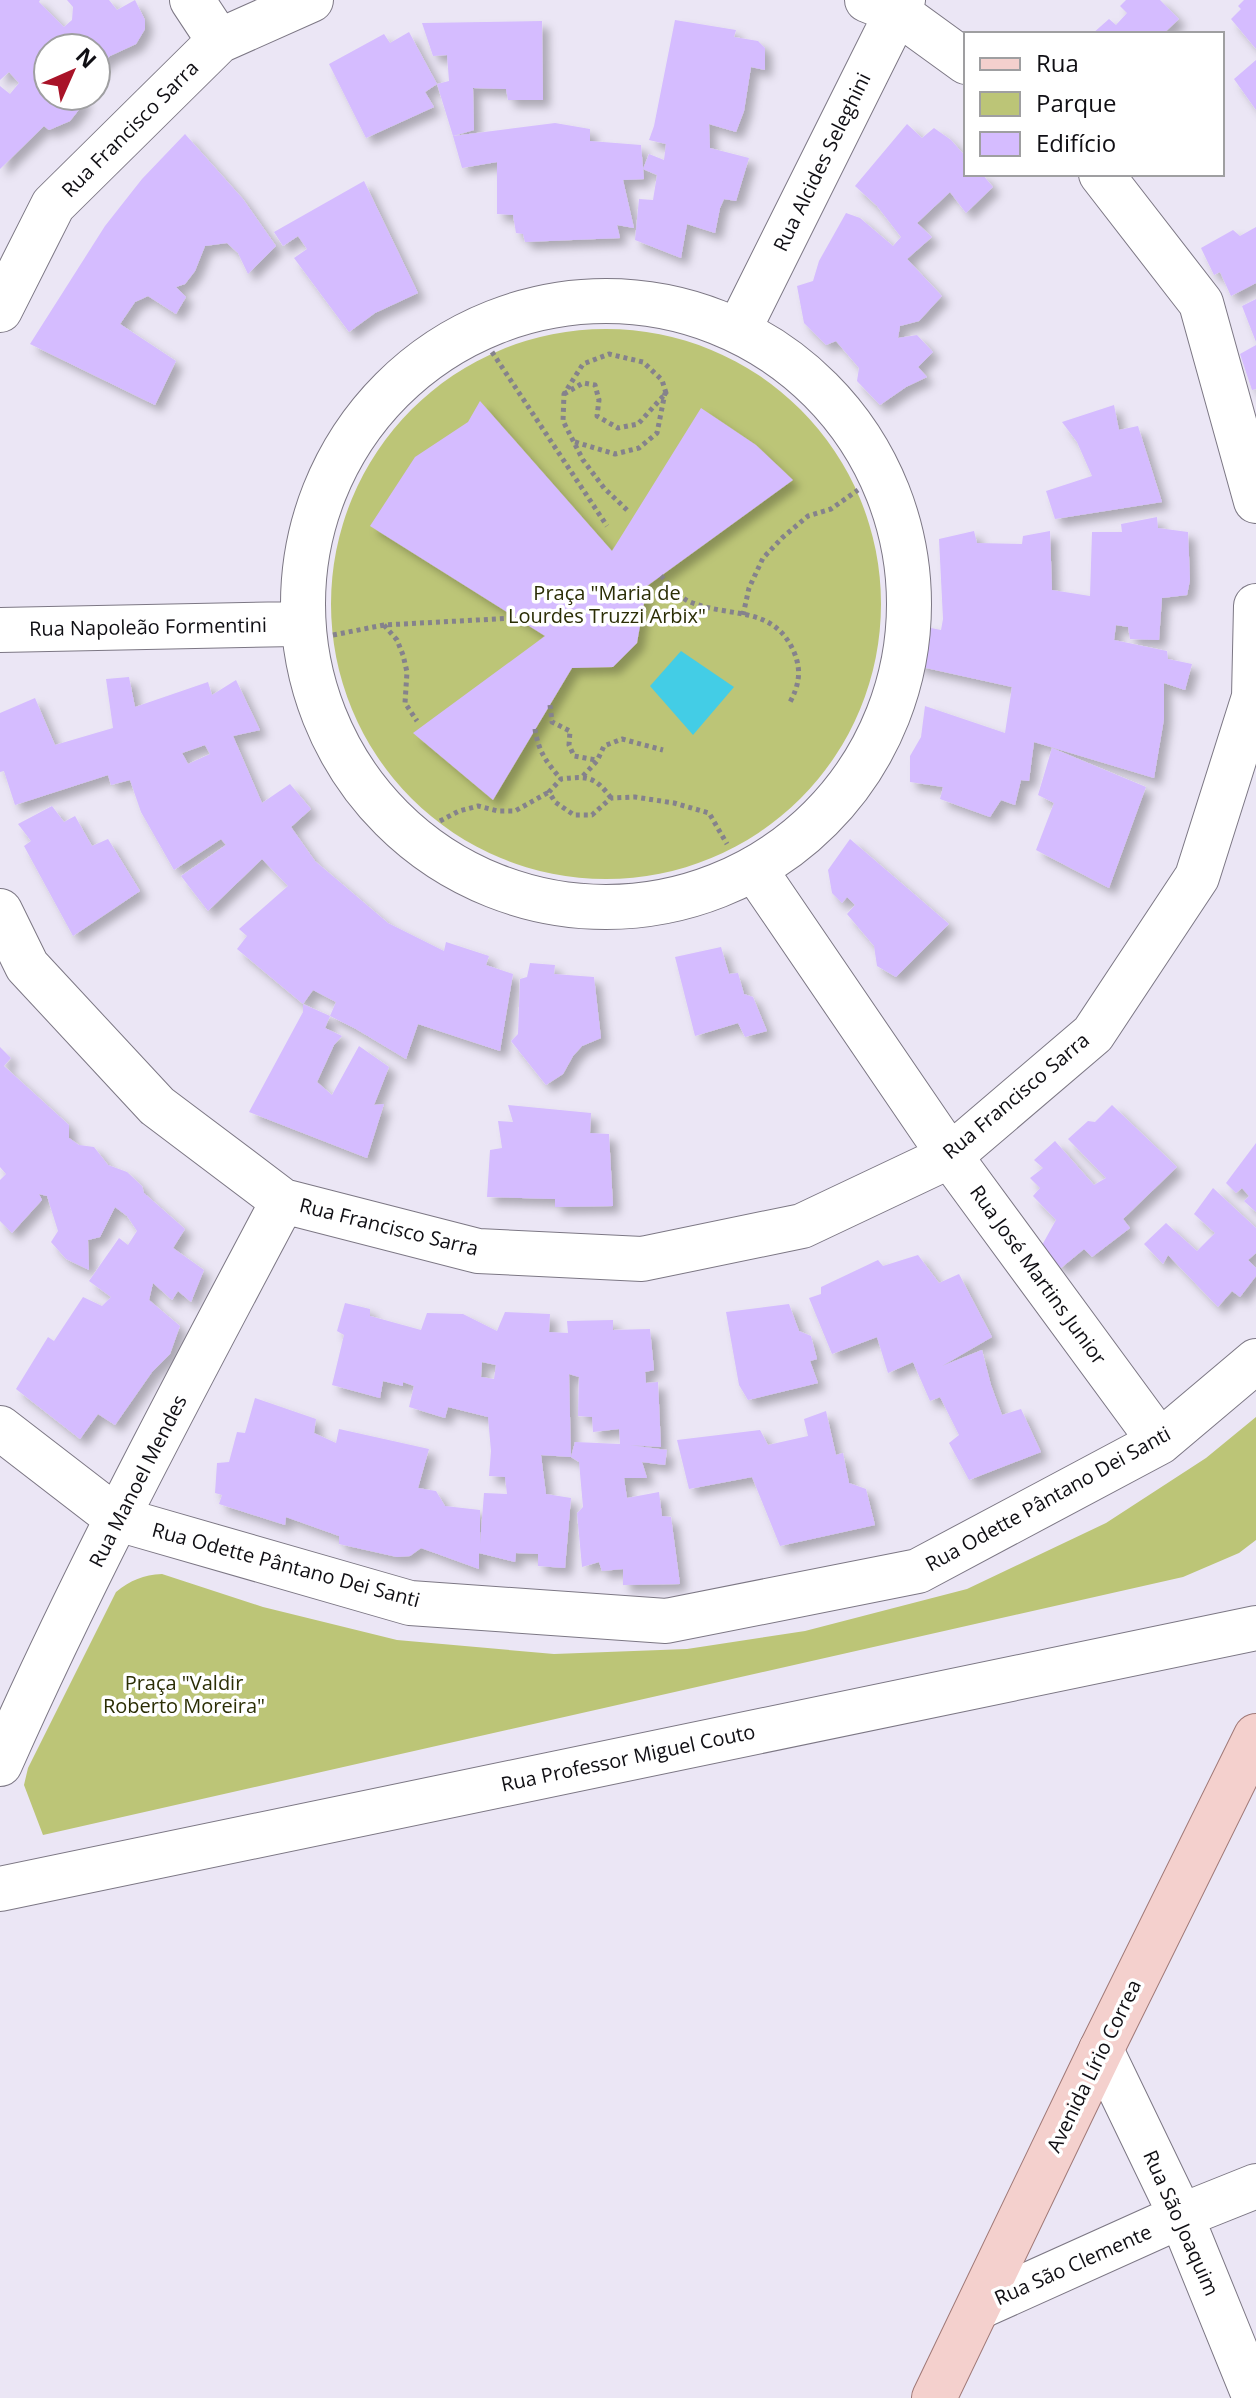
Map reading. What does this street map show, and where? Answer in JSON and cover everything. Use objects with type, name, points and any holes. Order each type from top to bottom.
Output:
[{"type":"main road","name":"Avenida Lírio Correa","points":[[934,2398],[1256,1736]]},
{"type":"street","points":[[192,0],[219,41]]},
{"type":"street","name":"Rua Francisco Sarra","points":[[0,310],[53,205],[219,41],[311,0]]},
{"type":"street","points":[[889,4],[964,60]]},
{"type":"street","name":"Rua Alcides Seleghini","points":[[741,325],[889,4]]},
{"type":"street","points":[[1103,176],[1201,303],[1256,501]]},
{"type":"street","points":[[573,301],[668,307],[741,325],[830,400],[883,478],[908,569],[905,663],[873,752],[816,827],[646,907],[549,903],[458,870],[381,810],[329,729],[314,630],[307,540],[342,451],[401,378],[481,326],[573,301]]},
{"type":"street","name":"Rua Francisco Sarra","points":[[0,911],[27,966],[157,1106],[283,1201],[478,1251],[642,1259],[802,1226],[950,1156],[1093,1034],[1197,877],[1254,697],[1256,606]]},
{"type":"street","name":"Rua Napoleão Formentini","points":[[0,630],[314,630]]},
{"type":"street","name":"Rua José Martins Junior","points":[[743,860],[950,1156],[1160,1442]]},
{"type":"street","name":"Rua Manoel Mendes","points":[[0,1764],[118,1519],[283,1201]]},
{"type":"street","name":"Rua Odette Pântano Dei Santi","points":[[0,1428],[118,1519],[410,1603],[666,1621],[918,1571],[1160,1442],[1256,1361]]},
{"type":"street","name":"Rua Professor Miguel Couto","points":[[0,1889],[1256,1628]]},
{"type":"street","name":"Rua São Joaquim","points":[[1101,2050],[1181,2216],[1255,2398]]},
{"type":"street","name":"Rua São Clemente","points":[[979,2307],[1181,2216],[1256,2186]]},
{"type":"path","points":[[492,352],[607,526]]},
{"type":"path","points":[[574,441],[615,454],[639,448],[657,433],[666,393],[662,380],[643,362],[609,354],[583,364],[564,394],[563,421],[583,460],[604,488],[627,510]]},
{"type":"path","points":[[564,394],[583,383],[595,385],[599,400],[597,416],[618,428],[638,424],[666,393]]},
{"type":"path","points":[[743,615],[749,588],[763,558],[808,516],[831,509],[858,490]]},
{"type":"path","points":[[661,576],[685,600],[765,619],[787,636],[797,659],[799,687],[789,704]]},
{"type":"path","points":[[314,630],[515,618]]},
{"type":"path","points":[[384,625],[397,640],[403,655],[407,672],[405,703],[417,721]]},
{"type":"path","points":[[550,705],[552,722],[570,731],[569,745],[574,756],[597,761]]},
{"type":"path","points":[[535,729],[544,758],[561,779]]},
{"type":"path","points":[[583,776],[597,761],[604,746],[622,739],[663,750]]},
{"type":"path","points":[[440,821],[478,806],[515,811],[549,792],[561,779],[583,776],[601,783],[611,798]]},
{"type":"path","points":[[549,792],[555,802],[574,815],[592,815],[611,798],[635,797],[709,813],[743,860]]},
{"type":"green space","name":"Praça \"Maria de Lourdes Truzzi Arbix\"","points":[[606,329],[660,335],[711,350],[759,376],[800,410],[834,451],[860,499],[875,550],[881,604],[875,658],[860,709],[834,757],[800,798],[759,832],[711,858],[660,873],[606,879],[552,873],[501,858],[453,832],[412,798],[378,757],[352,709],[337,658],[331,604],[337,550],[352,499],[378,451],[412,410],[453,376],[501,350],[552,335]]},
{"type":"green space","name":"Praça \"Valdir Roberto Moreira\"","points":[[1256,1417],[1256,1540],[1239,1553],[1183,1577],[43,1835],[24,1785],[28,1768],[116,1592],[143,1577],[162,1574],[263,1607],[397,1640],[554,1654],[687,1649],[805,1631],[967,1589],[1106,1523],[1206,1458]]},
{"type":"water","points":[[681,651],[734,687],[693,735],[650,686]]},
{"type":"building","points":[[0,0],[40,0],[64,27],[72,20],[73,7],[67,0],[109,0],[117,10],[135,0],[145,20],[145,29],[136,44],[112,55],[112,32],[32,32],[32,112],[77,112],[70,121],[49,130],[44,126],[0,169],[0,86],[10,94],[19,83],[9,72],[0,80]]},
{"type":"building","points":[[1126,0],[1160,0],[1179,19],[1165,32],[1094,32],[1109,19],[1116,25],[1127,13],[1120,6]]},
{"type":"building","points":[[1244,0],[1256,0],[1256,49],[1231,19],[1241,9],[1238,6]]},
{"type":"building","points":[[675,20],[736,30],[734,37],[758,41],[765,48],[765,70],[751,67],[744,111],[736,132],[709,124],[710,148],[749,158],[736,201],[724,199],[715,233],[687,224],[681,258],[635,240],[639,199],[653,200],[657,175],[643,169],[649,154],[664,160],[666,144],[649,140]]},
{"type":"building","points":[[542,21],[543,100],[508,100],[506,89],[473,88],[474,130],[453,136],[437,84],[449,81],[447,55],[433,56],[422,23]]},
{"type":"building","points":[[409,32],[437,84],[425,92],[434,107],[366,138],[329,64],[384,34],[390,43]]},
{"type":"building","points":[[1256,60],[1256,110],[1234,79]]},
{"type":"building","points":[[555,123],[590,129],[590,141],[641,145],[644,179],[623,180],[634,228],[617,225],[620,238],[525,242],[523,234],[516,233],[513,215],[497,214],[497,162],[462,168],[453,136]]},
{"type":"building","points":[[907,124],[922,138],[934,128],[951,140],[964,155],[964,176],[984,176],[993,187],[966,213],[950,192],[917,223],[932,237],[907,259],[942,296],[919,321],[900,326],[898,338],[917,335],[933,352],[918,367],[927,377],[880,405],[857,381],[859,368],[836,341],[826,345],[804,323],[797,286],[813,281],[819,261],[846,213],[860,218],[893,246],[901,237],[877,206],[855,186]]},
{"type":"building","points":[[185,134],[243,199],[276,246],[248,274],[238,253],[227,243],[205,246],[195,271],[185,284],[176,287],[186,297],[176,314],[148,296],[135,302],[120,324],[176,361],[155,405],[30,344],[105,226],[142,179]]},
{"type":"building","points":[[364,181],[418,293],[375,313],[349,332],[294,258],[307,249],[298,236],[283,246],[274,232]]},
{"type":"building","points":[[1256,227],[1256,283],[1231,296],[1220,272],[1214,275],[1201,248],[1233,230],[1240,236]]},
{"type":"building","points":[[1256,299],[1256,342],[1242,306]]},
{"type":"building","points":[[1256,345],[1256,389],[1252,390],[1240,354]]},
{"type":"building","points":[[480,401],[612,551],[701,408],[756,445],[793,480],[647,586],[637,643],[613,667],[572,668],[493,800],[413,733],[545,636],[370,526],[415,457],[468,422]]},
{"type":"building","points":[[1114,405],[1119,430],[1138,426],[1162,502],[1055,519],[1046,491],[1092,476],[1077,442],[1062,422]]},
{"type":"building","points":[[1157,517],[1158,528],[1188,532],[1190,580],[1187,595],[1162,598],[1159,640],[1130,639],[1128,627],[1116,625],[1114,640],[1167,651],[1168,659],[1192,664],[1185,690],[1164,683],[1164,719],[1154,778],[1034,742],[1029,781],[1021,780],[1015,805],[1001,800],[990,817],[940,799],[943,787],[910,782],[910,756],[921,737],[925,706],[1005,733],[1012,687],[917,666],[912,645],[921,626],[941,630],[943,619],[939,539],[974,531],[977,543],[1022,544],[1023,536],[1050,531],[1052,590],[1090,596],[1092,532],[1122,532],[1121,524]]},
{"type":"building","points":[[129,677],[135,707],[208,682],[212,695],[236,680],[260,730],[233,736],[262,803],[290,784],[311,809],[291,827],[315,861],[388,923],[444,951],[446,942],[489,956],[486,965],[513,974],[500,1051],[418,1024],[406,1059],[330,1016],[336,1002],[313,990],[303,1004],[237,949],[247,936],[239,929],[288,886],[262,859],[208,911],[181,876],[226,845],[221,839],[174,870],[141,812],[130,780],[111,785],[108,775],[15,805],[4,771],[0,772],[0,713],[35,698],[55,745],[113,728],[106,679]],"holes":[[[205,745],[210,754],[188,764],[182,753]]]},
{"type":"building","points":[[1052,748],[1146,787],[1109,888],[1036,850],[1054,803],[1038,795]]},
{"type":"building","points":[[52,806],[64,822],[75,816],[92,846],[108,839],[140,891],[73,936],[24,846],[31,841],[18,824]]},
{"type":"building","points":[[850,839],[949,924],[896,977],[877,966],[874,946],[847,914],[855,905],[847,897],[842,903],[832,893],[828,870]]},
{"type":"building","points":[[721,947],[729,974],[738,973],[744,994],[753,997],[767,1031],[745,1037],[738,1023],[695,1036],[675,957]]},
{"type":"building","points":[[530,963],[555,965],[554,974],[594,977],[601,1038],[582,1046],[563,1074],[546,1085],[511,1041],[518,1034],[520,979],[527,977]]},
{"type":"building","points":[[303,1004],[330,1016],[325,1028],[342,1036],[334,1045],[317,1082],[332,1095],[359,1046],[389,1067],[374,1105],[384,1104],[367,1158],[249,1112],[303,1012]]},
{"type":"building","points":[[0,1047],[11,1058],[4,1066],[69,1125],[69,1138],[79,1145],[94,1147],[108,1165],[127,1172],[142,1186],[144,1193],[185,1229],[173,1248],[204,1270],[191,1302],[178,1291],[172,1300],[153,1283],[149,1300],[180,1326],[170,1354],[152,1372],[115,1425],[98,1414],[80,1439],[16,1389],[48,1337],[54,1341],[83,1297],[102,1306],[111,1297],[89,1281],[119,1238],[128,1245],[137,1231],[127,1216],[115,1207],[100,1237],[88,1240],[89,1270],[66,1259],[51,1242],[58,1231],[47,1196],[39,1194],[42,1200],[12,1233],[0,1221],[0,1180],[6,1174],[0,1167]]},
{"type":"building","points":[[508,1105],[591,1113],[590,1133],[609,1134],[613,1206],[555,1207],[555,1199],[487,1197],[490,1150],[502,1148],[498,1121],[513,1122]]},
{"type":"building","points":[[1112,1105],[1177,1167],[1123,1219],[1130,1228],[1092,1257],[1084,1249],[1061,1268],[1041,1247],[1056,1220],[1033,1196],[1040,1188],[1030,1178],[1043,1168],[1034,1160],[1055,1141],[1094,1185],[1106,1178],[1068,1139],[1088,1121],[1095,1122]]},
{"type":"building","points":[[1256,1143],[1256,1212],[1244,1201],[1249,1196],[1242,1188],[1236,1193],[1226,1183]]},
{"type":"building","points":[[1213,1188],[1256,1228],[1256,1253],[1248,1260],[1256,1268],[1256,1276],[1240,1297],[1232,1291],[1218,1307],[1168,1255],[1163,1264],[1144,1244],[1166,1223],[1197,1251],[1215,1233],[1194,1214]]},
{"type":"building","points":[[918,1255],[939,1283],[959,1274],[992,1337],[942,1366],[982,1350],[1002,1415],[1021,1409],[1041,1452],[969,1480],[949,1443],[959,1435],[940,1397],[930,1401],[913,1362],[888,1373],[877,1337],[832,1354],[809,1298],[821,1294],[821,1287],[878,1260],[883,1266]]},
{"type":"building","points":[[345,1303],[370,1309],[370,1316],[421,1330],[427,1313],[463,1314],[497,1331],[505,1312],[550,1314],[549,1332],[568,1333],[567,1321],[613,1320],[613,1330],[650,1329],[654,1370],[645,1372],[646,1383],[658,1382],[661,1447],[629,1445],[667,1450],[665,1465],[642,1462],[647,1478],[624,1478],[627,1498],[659,1492],[662,1516],[671,1517],[680,1584],[623,1585],[623,1569],[602,1571],[599,1562],[582,1567],[577,1513],[583,1507],[579,1462],[571,1457],[541,1455],[546,1494],[571,1498],[565,1568],[538,1566],[538,1554],[516,1553],[515,1562],[479,1553],[479,1569],[421,1548],[410,1556],[397,1557],[339,1544],[339,1536],[286,1517],[285,1525],[219,1504],[222,1495],[215,1493],[217,1463],[229,1462],[237,1432],[245,1433],[255,1398],[316,1419],[314,1433],[336,1443],[339,1429],[429,1449],[418,1488],[436,1491],[445,1506],[480,1510],[480,1544],[484,1493],[507,1494],[505,1477],[489,1476],[491,1451],[488,1417],[448,1407],[445,1418],[409,1407],[414,1386],[403,1382],[403,1386],[383,1381],[380,1398],[332,1385],[344,1335],[337,1331]],"holes":[[[482,1362],[496,1365],[494,1379],[481,1377]],[[569,1374],[579,1377],[578,1416],[592,1417],[593,1432],[619,1429],[620,1444],[575,1442],[571,1457]]]},
{"type":"building","points":[[789,1304],[799,1331],[811,1336],[817,1359],[810,1361],[818,1383],[748,1400],[739,1385],[726,1312]]},
{"type":"building","points":[[826,1411],[836,1455],[843,1453],[849,1483],[866,1489],[875,1525],[780,1546],[752,1477],[689,1489],[677,1440],[760,1430],[768,1445],[808,1436],[804,1419]]}]
